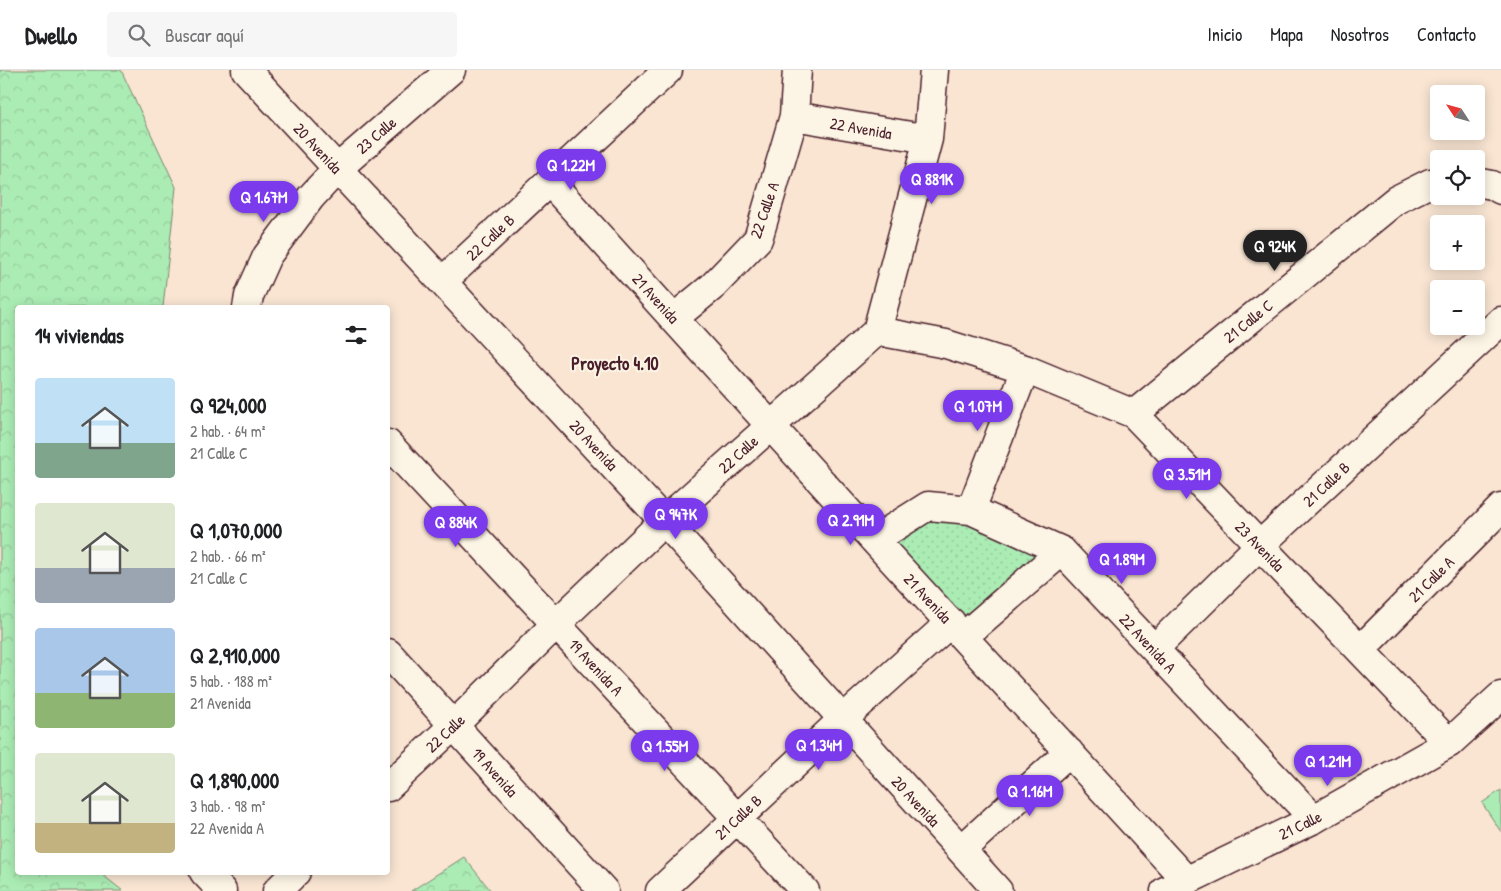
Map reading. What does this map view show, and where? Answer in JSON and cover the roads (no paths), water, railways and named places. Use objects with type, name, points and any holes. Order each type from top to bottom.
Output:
[{"type":"street","name":"20 Avenida","points":[[246,70],[444,281],[664,521],[998,891]]},
{"type":"street","name":"22 Calle B","points":[[444,281],[668,70]]},
{"type":"street","name":"22 Calle A","points":[[674,318],[713,286],[758,239],[794,116],[798,70]]},
{"type":"street","points":[[877,331],[928,139],[934,70]]},
{"type":"street","name":"23 Calle","points":[[248,305],[267,256],[311,197],[337,169],[446,72]]},
{"type":"street","name":"22 Avenida","points":[[794,116],[928,139]]},
{"type":"street","name":"21 Avenida","points":[[550,182],[1069,752],[1175,886]]},
{"type":"street","name":"21 Calle C","points":[[1134,414],[1396,200],[1430,184]]},
{"type":"street","points":[[1485,184],[1501,190]]},
{"type":"street","name":"21 Calle B","points":[[1154,649],[1260,545],[1501,321]]},
{"type":"street","name":"23 Avenida","points":[[877,331],[946,344],[1026,369],[1134,414],[1449,743]]},
{"type":"street","name":"22 Calle","points":[[390,785],[664,521],[877,331]]},
{"type":"street","points":[[971,510],[1026,369]]},
{"type":"street","name":"19 Avenida A","points":[[390,446],[805,891]]},
{"type":"street","name":"22 Avenida A","points":[[874,540],[928,506],[971,510],[1062,551],[1314,819]]},
{"type":"street","name":"21 Calle A","points":[[1360,650],[1501,508]]},
{"type":"street","points":[[957,629],[1062,551]]},
{"type":"street","name":"21 Calle B","points":[[660,891],[842,720],[957,629]]},
{"type":"street","name":"19 Avenida","points":[[390,655],[604,891]]},
{"type":"street","name":"21 Calle","points":[[1175,886],[1314,819],[1449,743],[1501,696]]},
{"type":"street","points":[[961,850],[1069,752]]},
{"type":"street","points":[[207,875],[222,891]]},
{"type":"street","points":[[277,891],[293,875]]},
{"type":"district","name":"Proyecto 4.10","points":[[615,364]]}]
